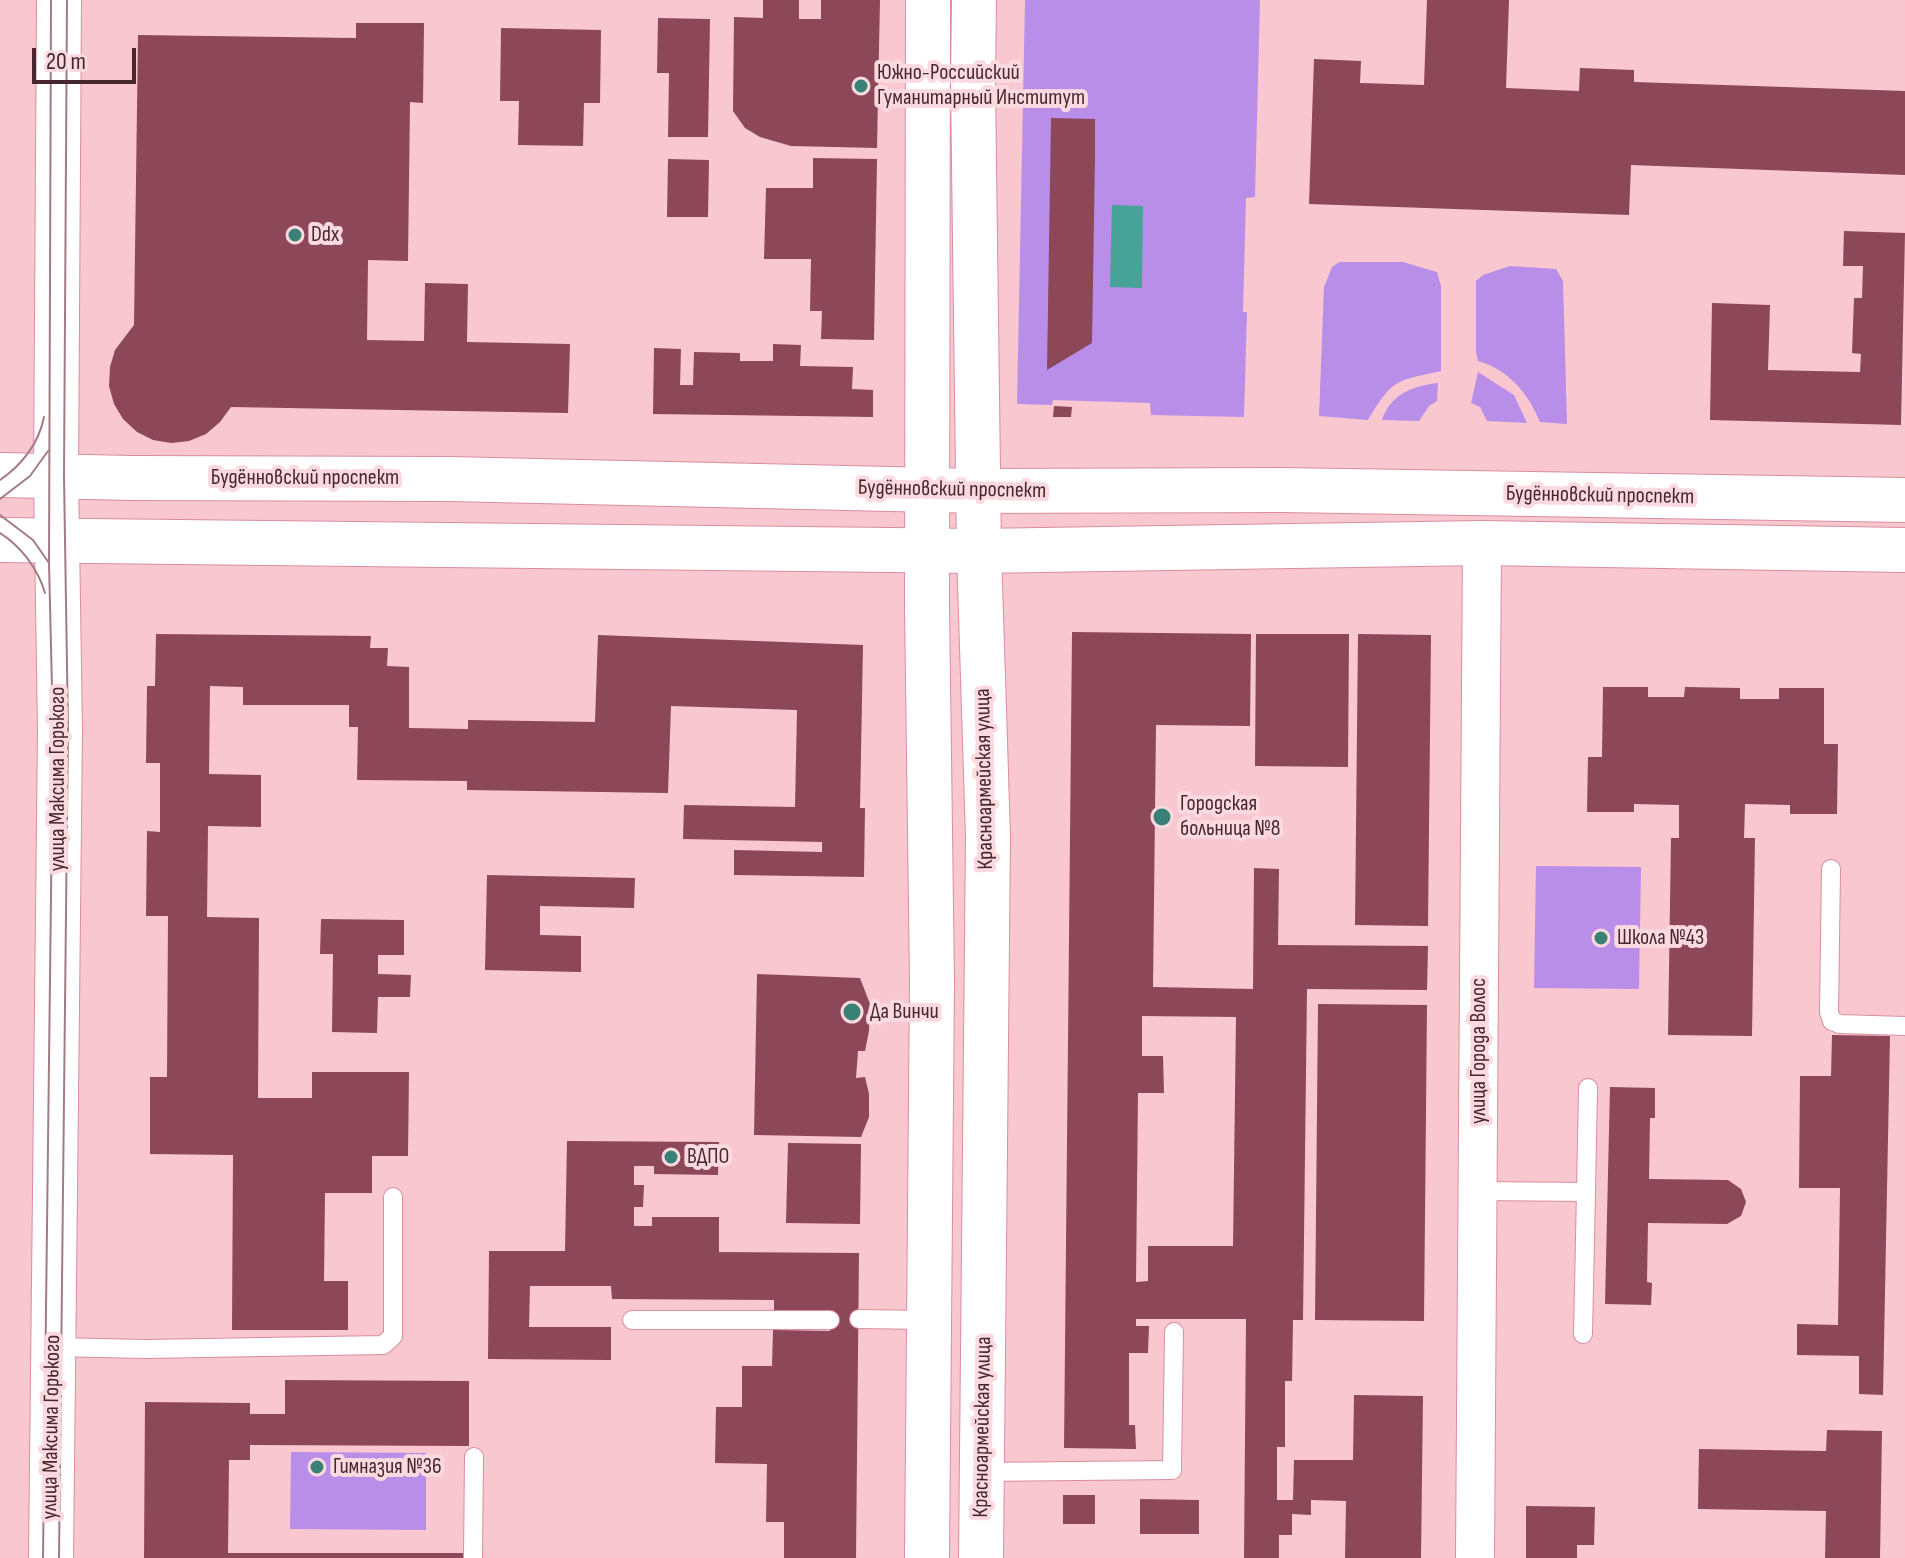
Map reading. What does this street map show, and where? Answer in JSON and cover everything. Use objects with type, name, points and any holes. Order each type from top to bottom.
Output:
[{"type":"main road","name":"улица Максима Горького","points":[[51,1558],[60,730],[56,541],[59,0]]},
{"type":"main road","points":[[927,1558],[932,982],[928,0]]},
{"type":"main road","name":"Красноармейская улица","points":[[974,0],[979,551],[988,837],[981,1558]]},
{"type":"main road","name":"Будённовский проспект","points":[[0,475],[465,479],[928,491],[1282,490],[1905,500]]},
{"type":"main road","points":[[0,540],[928,552],[1482,543],[1905,550]]},
{"type":"street","name":"улица Города Волос","points":[[1475,1558],[1482,543]]},
{"type":"lane","points":[[1831,869],[1829,1012],[1832,1021],[1840,1024],[1905,1026]]},
{"type":"lane","points":[[1583,1334],[1588,1088]]},
{"type":"lane","points":[[1478,1191],[1586,1192]]},
{"type":"lane","points":[[53,1347],[145,1349],[383,1345],[393,1336],[393,1197]]},
{"type":"lane","points":[[859,1319],[928,1320]]},
{"type":"lane","points":[[632,1320],[830,1320]]},
{"type":"lane","points":[[982,1472],[1172,1470],[1174,1332]]},
{"type":"lane","points":[[473,1558],[474,1457]]},
{"type":"shaded area","points":[[1025,0],[1260,0],[1255,197],[1246,198],[1244,417],[1151,415],[1150,403],[1053,400],[1052,405],[1017,404]]},
{"type":"shaded area","points":[[1339,262],[1403,262],[1437,272],[1441,286],[1441,371],[1397,384],[1384,396],[1368,420],[1319,416],[1324,287],[1332,267]]},
{"type":"shaded area","points":[[1510,266],[1556,269],[1563,281],[1567,424],[1540,422],[1516,384],[1499,370],[1478,361],[1476,281],[1483,275]]},
{"type":"shaded area","points":[[1478,372],[1514,395],[1527,423],[1487,421],[1480,407],[1471,403]]},
{"type":"shaded area","points":[[1438,383],[1437,401],[1429,406],[1419,421],[1382,420],[1391,404],[1404,393]]},
{"type":"shaded area","points":[[1536,866],[1641,867],[1639,989],[1534,988]]},
{"type":"shaded area","points":[[291,1452],[426,1453],[426,1530],[290,1529]]},
{"type":"water","points":[[1112,205],[1143,206],[1142,288],[1110,287]]},
{"type":"building","points":[[763,0],[799,0],[799,19],[821,19],[821,0],[880,0],[877,148],[791,146],[760,137],[745,128],[733,111],[734,17],[763,18]]},
{"type":"building","points":[[1427,0],[1509,0],[1506,88],[1579,91],[1580,68],[1634,70],[1634,82],[1905,91],[1905,175],[1631,165],[1629,215],[1309,204],[1314,59],[1361,61],[1360,83],[1424,85]]},
{"type":"building","points":[[658,18],[710,19],[708,137],[668,137],[669,73],[657,73]]},
{"type":"building","points":[[356,23],[424,23],[423,103],[410,102],[408,261],[368,260],[367,340],[424,341],[425,283],[468,284],[467,342],[570,344],[568,413],[231,407],[206,434],[189,441],[171,443],[153,440],[137,432],[123,419],[114,404],[109,386],[115,350],[134,325],[138,35],[356,38]]},
{"type":"building","points":[[501,28],[601,30],[600,103],[584,103],[583,146],[518,145],[519,101],[500,101]]},
{"type":"building","points":[[1051,118],[1095,119],[1095,157],[1092,343],[1047,370]]},
{"type":"building","points":[[813,158],[877,159],[874,340],[821,339],[822,311],[810,311],[811,259],[764,259],[766,188],[813,188]]},
{"type":"building","points":[[668,159],[709,160],[708,217],[667,217]]},
{"type":"building","points":[[1844,231],[1905,233],[1901,425],[1710,420],[1712,303],[1770,305],[1768,370],[1860,372],[1861,354],[1852,353],[1854,298],[1862,298],[1863,266],[1843,266]]},
{"type":"building","points":[[773,344],[801,345],[800,366],[853,367],[852,389],[873,390],[873,417],[653,414],[654,348],[681,349],[680,385],[693,385],[694,352],[740,353],[740,361],[773,361]]},
{"type":"building","points":[[1054,406],[1072,407],[1071,417],[1053,417]]},
{"type":"building","points":[[1072,632],[1251,634],[1250,726],[1156,725],[1153,987],[1253,989],[1254,868],[1279,869],[1278,945],[1428,946],[1427,990],[1307,989],[1303,1320],[1293,1320],[1292,1381],[1285,1381],[1285,1447],[1277,1447],[1277,1500],[1293,1500],[1294,1460],[1353,1460],[1354,1395],[1423,1396],[1421,1558],[1345,1558],[1346,1501],[1311,1500],[1311,1515],[1292,1514],[1292,1535],[1279,1535],[1279,1558],[1244,1558],[1246,1319],[1136,1319],[1136,1326],[1149,1326],[1148,1353],[1129,1353],[1129,1425],[1135,1425],[1136,1449],[1064,1448]],"holes":[[[1142,1016],[1236,1017],[1233,1246],[1148,1246],[1148,1281],[1136,1282],[1138,1093],[1164,1093],[1163,1056],[1142,1056]]]},
{"type":"building","points":[[156,634],[371,636],[370,648],[388,648],[387,666],[409,667],[409,728],[468,729],[468,720],[595,722],[598,635],[863,645],[860,808],[865,808],[864,877],[734,875],[734,850],[822,852],[822,842],[683,839],[684,805],[795,807],[797,710],[671,706],[668,793],[467,790],[467,781],[357,780],[358,727],[349,727],[349,705],[243,705],[243,687],[210,686],[209,774],[261,775],[261,827],[208,826],[207,917],[259,918],[258,1098],[312,1098],[312,1072],[409,1072],[408,1156],[372,1156],[372,1193],[325,1193],[324,1281],[348,1281],[348,1330],[232,1330],[233,1155],[150,1154],[150,1077],[167,1077],[168,916],[146,916],[147,831],[160,832],[160,763],[146,763],[147,686],[155,686]]},
{"type":"building","points":[[1256,634],[1349,634],[1348,767],[1255,766]]},
{"type":"building","points":[[1358,634],[1431,635],[1428,926],[1355,925]]},
{"type":"building","points":[[1603,687],[1648,687],[1648,697],[1684,697],[1685,687],[1740,688],[1740,699],[1779,699],[1779,688],[1824,688],[1824,744],[1838,744],[1837,814],[1790,814],[1790,805],[1745,804],[1744,838],[1755,838],[1752,1036],[1668,1035],[1671,838],[1679,838],[1679,805],[1634,804],[1634,812],[1587,812],[1588,757],[1602,757]]},
{"type":"building","points":[[487,875],[635,878],[634,908],[540,906],[540,935],[581,936],[581,972],[485,970]]},
{"type":"building","points":[[321,919],[404,920],[404,955],[378,955],[378,974],[411,975],[410,997],[378,997],[377,1033],[332,1032],[333,954],[320,954]]},
{"type":"building","points":[[757,974],[860,978],[870,1004],[869,1031],[865,1051],[858,1051],[856,1078],[865,1077],[869,1094],[869,1117],[861,1137],[754,1135]]},
{"type":"building","points":[[1318,1004],[1427,1005],[1424,1321],[1315,1320]]},
{"type":"building","points":[[1832,1035],[1890,1036],[1883,1395],[1859,1394],[1859,1356],[1797,1355],[1797,1324],[1838,1325],[1840,1188],[1799,1188],[1800,1076],[1831,1076]]},
{"type":"building","points":[[1610,1087],[1655,1088],[1655,1118],[1650,1118],[1649,1179],[1728,1180],[1741,1189],[1746,1202],[1741,1216],[1727,1224],[1648,1223],[1647,1282],[1652,1283],[1651,1305],[1605,1304]]},
{"type":"building","points":[[567,1141],[719,1142],[718,1175],[654,1174],[654,1166],[634,1166],[634,1185],[644,1185],[643,1207],[634,1207],[634,1226],[652,1226],[652,1217],[719,1217],[719,1252],[859,1253],[856,1558],[784,1558],[784,1522],[766,1522],[767,1464],[715,1463],[716,1407],[742,1407],[742,1366],[772,1366],[773,1330],[830,1331],[830,1311],[774,1311],[774,1300],[612,1299],[611,1286],[530,1286],[529,1327],[611,1327],[611,1360],[488,1359],[489,1251],[565,1251]]},
{"type":"building","points":[[788,1143],[861,1144],[860,1224],[786,1223]]},
{"type":"building","points":[[285,1380],[469,1381],[469,1446],[250,1445],[250,1460],[229,1460],[228,1553],[463,1553],[463,1558],[144,1558],[145,1402],[250,1403],[250,1414],[285,1414]]},
{"type":"building","points":[[1827,1430],[1882,1431],[1880,1558],[1825,1558],[1826,1511],[1698,1509],[1699,1449],[1826,1451]]},
{"type":"building","points":[[1063,1495],[1095,1495],[1095,1524],[1063,1524]]},
{"type":"building","points":[[1140,1499],[1199,1500],[1199,1534],[1140,1534]]},
{"type":"building","points":[[1526,1506],[1595,1507],[1594,1545],[1577,1545],[1577,1558],[1526,1558]]},
{"type":"tram line","points":[[43,1558],[53,730],[49,563],[51,0]]},
{"type":"tram line","points":[[59,1558],[68,729],[64,476],[67,0]]},
{"type":"tram line","points":[[0,480],[28,453],[44,417]]},
{"type":"tram line","points":[[0,499],[30,476],[48,451]]},
{"type":"tram line","points":[[0,515],[33,540],[49,563]]},
{"type":"tram line","points":[[0,533],[28,559],[45,593]]},
{"type":"place","name":"Южно-Российский Гуманитарный Институт","points":[[861,86]]},
{"type":"place","name":"Ddx","points":[[295,235]]},
{"type":"place","name":"Городская больница №8","points":[[1162,817]]},
{"type":"place","name":"Школа №43","points":[[1601,938]]},
{"type":"place","name":"Да Винчи","points":[[852,1012]]},
{"type":"place","name":"ВДПО","points":[[671,1157]]},
{"type":"place","name":"Гимназия №36","points":[[317,1467]]}]
